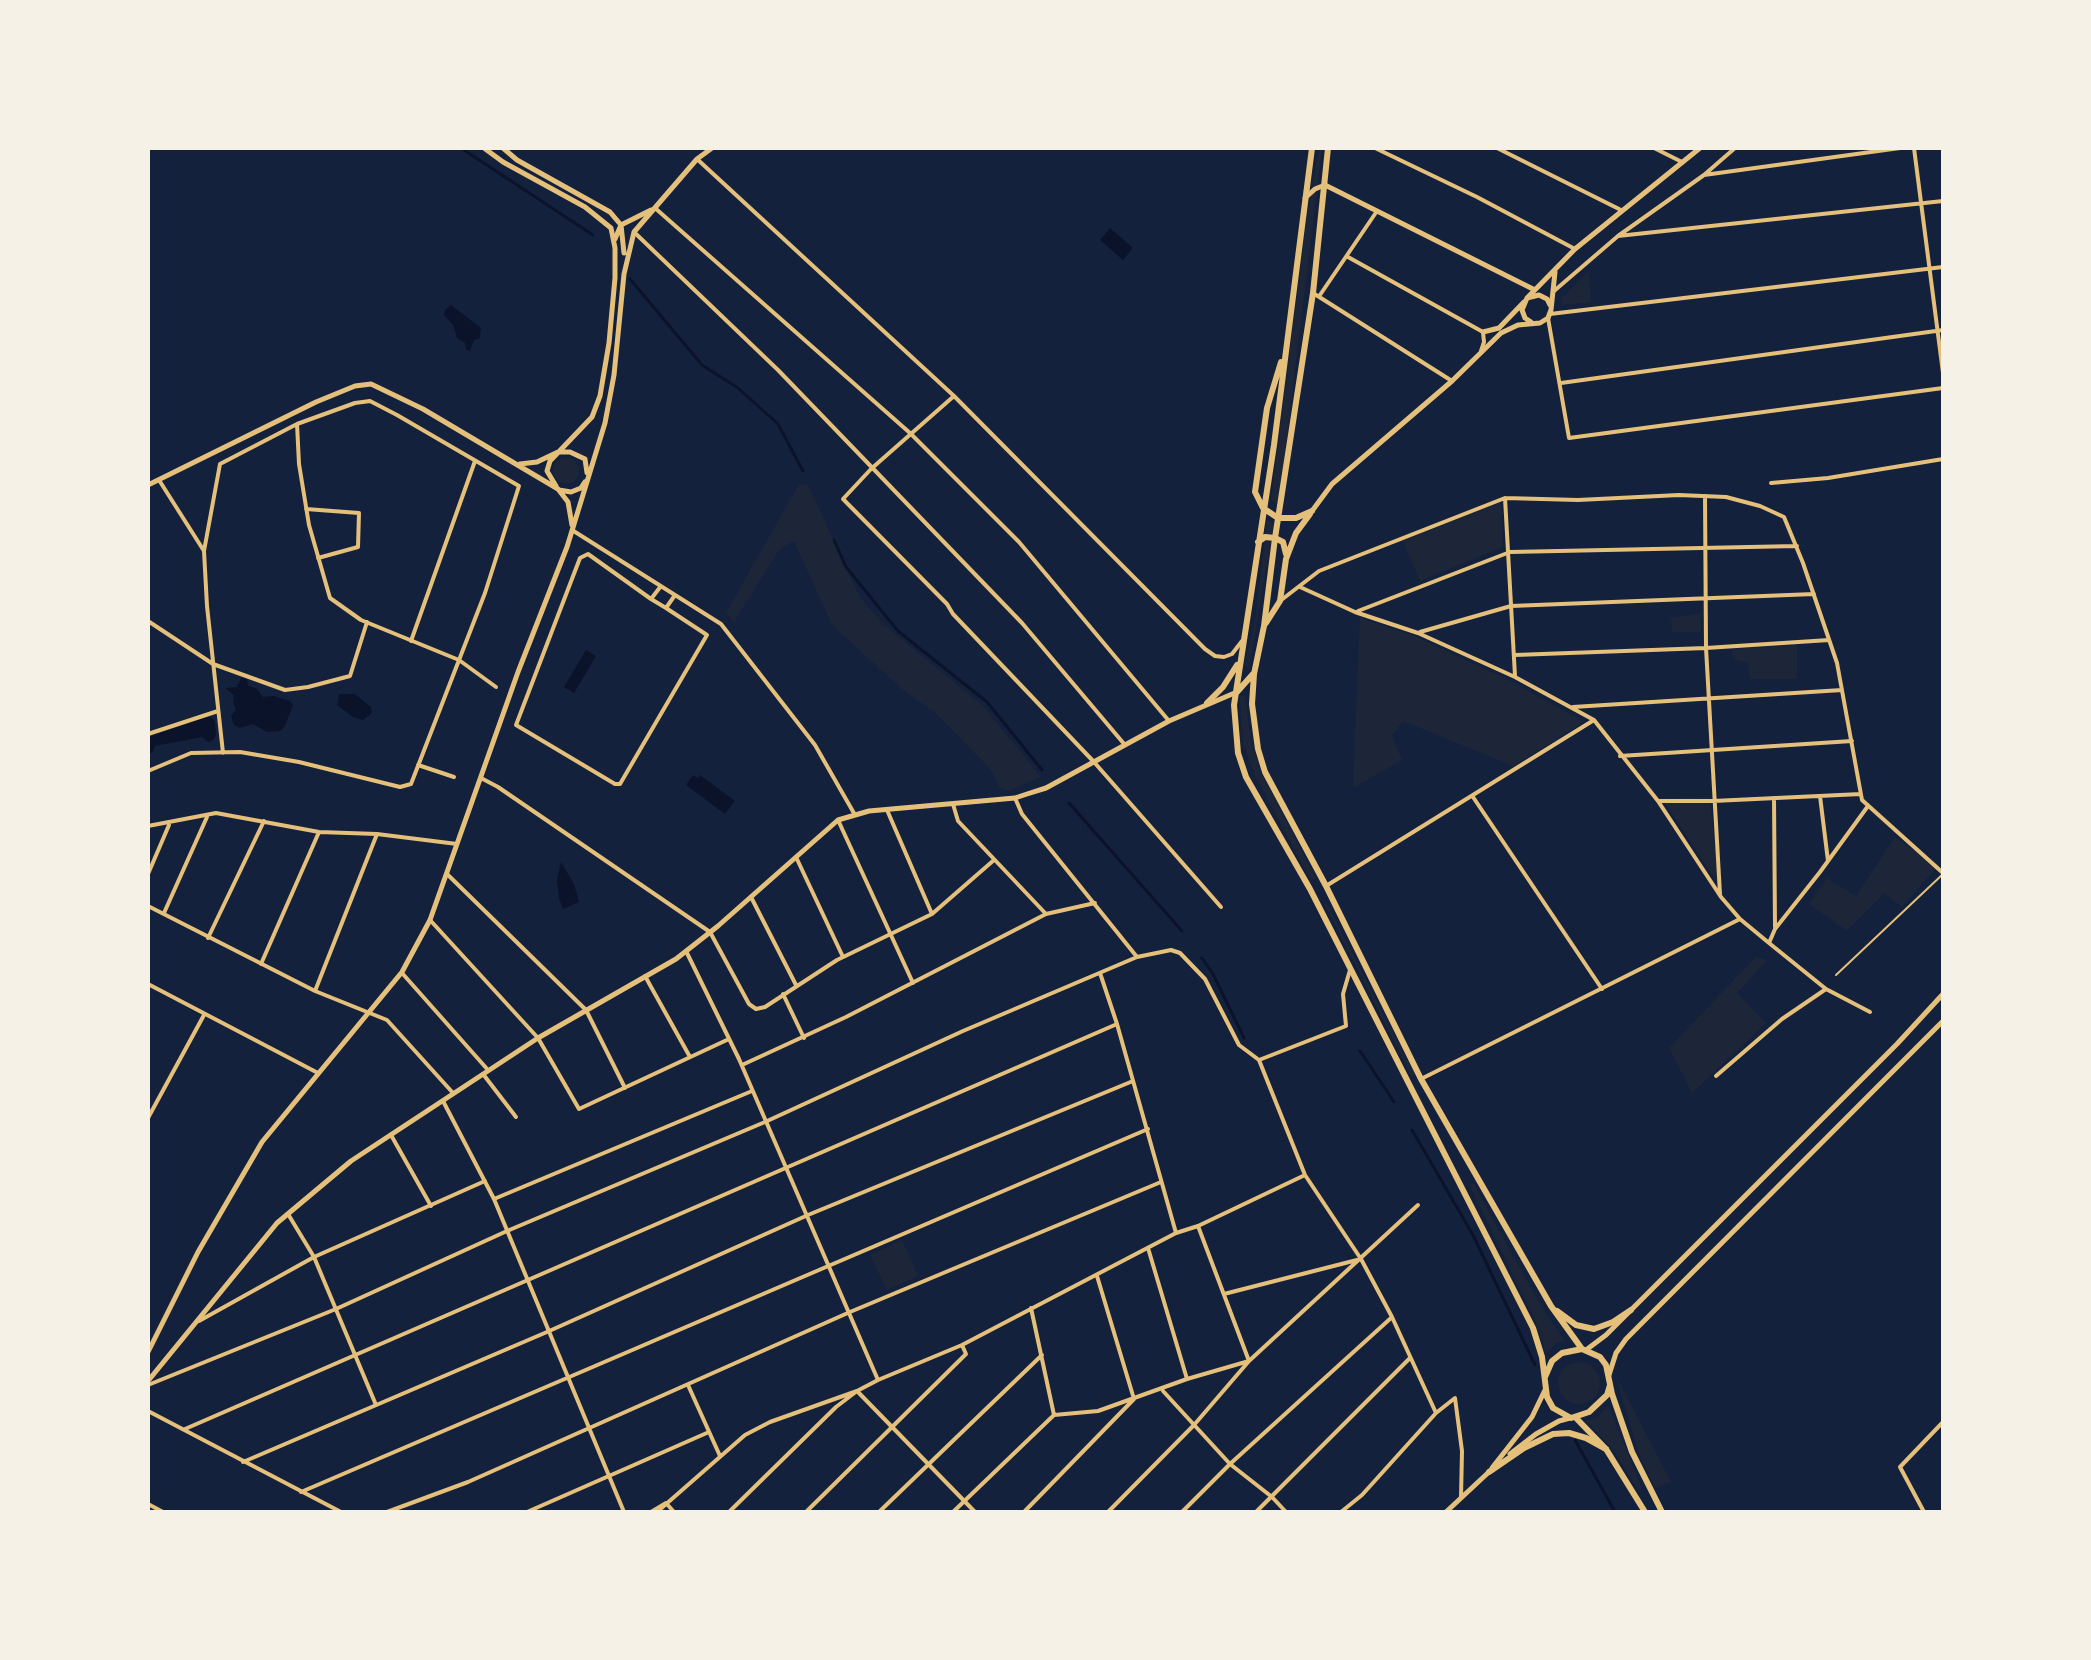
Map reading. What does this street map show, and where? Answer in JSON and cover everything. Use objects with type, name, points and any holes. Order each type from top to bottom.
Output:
[{"type":"main road","points":[[484,148],[602,218],[611,228],[615,248]]},
{"type":"main road","points":[[148,1352],[198,1252],[262,1142],[402,972],[430,920],[572,530],[605,423],[614,375],[624,274],[621,225],[610,212],[517,160],[503,148]]},
{"type":"main road","points":[[624,274],[634,232],[697,159],[712,148]]},
{"type":"main road","points":[[1312,148],[1241,654],[1235,732],[1238,753],[1246,777],[1312,893],[1533,1328],[1542,1357],[1545,1390],[1553,1408],[1573,1417],[1606,1449],[1645,1512]]},
{"type":"main road","points":[[1328,148],[1316,294],[1254,674],[1252,704],[1258,749],[1265,772],[1326,886],[1421,1079],[1551,1306],[1584,1349],[1600,1357],[1609,1375],[1632,1452],[1662,1512]]},
{"type":"main road","points":[[1483,332],[1499,328],[1575,249],[1700,148]]},
{"type":"main road","points":[[1304,198],[1325,185],[1535,290]]},
{"type":"main road","points":[[572,530],[568,502],[547,471],[550,461],[592,417],[600,396],[609,343],[615,234],[621,225],[655,208]]},
{"type":"main road","points":[[1286,559],[1296,533],[1332,484],[1509,329],[1536,323],[1549,316],[1555,272]]},
{"type":"main road","points":[[1526,300],[1539,295],[1547,299],[1551,306]]},
{"type":"main road","points":[[1526,300],[1523,314],[1536,323]]},
{"type":"main road","points":[[1286,346],[1267,408],[1255,492],[1263,508],[1278,518],[1296,518],[1312,511]]},
{"type":"main road","points":[[148,485],[316,402],[355,386],[371,384],[423,409],[558,489],[571,492],[581,488],[587,479],[585,459],[570,452],[558,452],[537,462],[518,464]]},
{"type":"main road","points":[[1258,542],[1265,537],[1275,538],[1283,542],[1287,549],[1280,601],[1264,626]]},
{"type":"main road","points":[[1207,703],[1233,673],[1241,654]]},
{"type":"main road","points":[[148,1383],[277,1223],[351,1161],[538,1038],[686,951],[838,820],[887,809],[1015,798],[1046,788],[1169,721],[1237,692],[1254,674]]},
{"type":"main road","points":[[1312,893],[1326,886]]},
{"type":"main road","points":[[1544,1380],[1552,1361],[1562,1353],[1584,1349],[1606,1335],[1897,1044],[1943,994]]},
{"type":"main road","points":[[1609,1375],[1616,1353],[1626,1339],[1943,1021]]},
{"type":"main road","points":[[1410,1087],[1421,1079]]},
{"type":"main road","points":[[1551,1306],[1576,1325],[1594,1329],[1613,1322],[1631,1310]]},
{"type":"main road","points":[[1446,1512],[1536,1434],[1598,1406],[1610,1385]]},
{"type":"main road","points":[[1489,1472],[1532,1417],[1545,1390]]},
{"type":"main road","points":[[1489,1472],[1524,1448],[1553,1434],[1569,1433],[1606,1449]]},
{"type":"street","points":[[1375,148],[1575,249]]},
{"type":"street","points":[[1497,148],[1621,210]]},
{"type":"street","points":[[1654,148],[1682,162]]},
{"type":"street","points":[[1552,292],[1618,236],[1704,175],[1735,148]]},
{"type":"street","points":[[1704,175],[1900,148]]},
{"type":"street","points":[[1914,148],[1940,330],[1943,373]]},
{"type":"street","points":[[697,159],[954,396],[1205,649],[1215,656],[1224,657],[1239,647],[1244,635]]},
{"type":"street","points":[[1618,236],[1943,201]]},
{"type":"street","points":[[655,208],[910,433],[1019,542],[1169,721]]},
{"type":"street","points":[[1378,210],[1348,257],[1316,294],[1452,381]]},
{"type":"street","points":[[634,232],[778,370],[1022,623],[1125,745]]},
{"type":"street","points":[[1348,257],[1483,332],[1484,342],[1480,353]]},
{"type":"street","points":[[1943,267],[1549,316],[1569,438],[1943,388]]},
{"type":"street","points":[[1561,383],[1940,330]]},
{"type":"street","points":[[954,396],[871,469],[843,499],[947,604],[953,614],[1094,762],[1221,907]]},
{"type":"street","points":[[148,771],[191,753],[223,753],[271,756],[400,787],[411,784],[485,593],[519,486],[370,401],[355,403],[297,424],[220,464],[204,551],[223,753]]},
{"type":"street","points":[[297,424],[306,509],[330,598],[367,622],[459,660],[496,687]]},
{"type":"street","points":[[1771,483],[1828,478],[1943,459]]},
{"type":"street","points":[[411,641],[475,461]]},
{"type":"street","points":[[159,480],[204,551]]},
{"type":"street","points":[[1705,496],[1706,648],[1721,897]]},
{"type":"street","points":[[1280,601],[1319,571],[1505,498],[1726,497],[1784,517],[1830,640],[1861,794],[1868,806],[1943,874]]},
{"type":"street","points":[[1505,498],[1515,677]]},
{"type":"street","points":[[306,509],[359,513],[358,547],[318,558]]},
{"type":"street","points":[[572,530],[721,624],[815,745],[855,815]]},
{"type":"street","points":[[1355,612],[1510,552],[1797,546]]},
{"type":"street","points":[[588,554],[651,599],[707,635],[620,784],[615,784],[516,725],[580,558],[588,554]]},
{"type":"street","points":[[651,599],[661,586]]},
{"type":"street","points":[[1299,587],[1355,612],[1418,633],[1515,677],[1594,720],[1658,801],[1721,897],[1740,919],[1826,989],[1870,1012]]},
{"type":"street","points":[[1418,633],[1511,606],[1814,594]]},
{"type":"street","points":[[666,608],[675,595]]},
{"type":"street","points":[[148,621],[213,664],[285,690],[350,676],[367,622]]},
{"type":"street","points":[[1515,655],[1830,640]]},
{"type":"street","points":[[1570,707],[1842,690]]},
{"type":"street","points":[[148,734],[218,711]]},
{"type":"street","points":[[1326,886],[1594,720]]},
{"type":"street","points":[[1620,756],[1852,741]]},
{"type":"street","points":[[418,765],[454,777]]},
{"type":"street","points":[[481,778],[710,932],[752,1007],[765,1007],[843,957],[932,914],[994,860]]},
{"type":"street","points":[[1658,801],[1861,794]]},
{"type":"street","points":[[1820,796],[1828,861]]},
{"type":"street","points":[[1473,797],[1602,989]]},
{"type":"street","points":[[1015,798],[1022,814],[1137,957]]},
{"type":"street","points":[[1774,798],[1775,929]]},
{"type":"street","points":[[953,804],[958,821],[1046,914]]},
{"type":"street","points":[[1769,943],[1775,929],[1868,806]]},
{"type":"street","points":[[887,809],[932,914]]},
{"type":"street","points":[[148,826],[216,813],[319,832],[377,834],[457,844]]},
{"type":"street","points":[[164,913],[207,815]]},
{"type":"street","points":[[838,820],[913,983]]},
{"type":"street","points":[[208,938],[264,821]]},
{"type":"street","points":[[148,874],[169,823]]},
{"type":"street","points":[[261,964],[319,832]]},
{"type":"street","points":[[315,991],[377,834]]},
{"type":"street","points":[[796,857],[843,957]]},
{"type":"street","points":[[446,873],[586,1010],[625,1088]]},
{"type":"street","points":[[751,897],[796,985]]},
{"type":"street","points":[[741,1065],[804,1038],[1046,914],[1095,903]]},
{"type":"street","points":[[148,906],[315,991],[387,1020],[453,1093]]},
{"type":"street","points":[[1421,1079],[1740,919]]},
{"type":"street","points":[[430,920],[538,1038],[579,1109],[729,1039]]},
{"type":"street","points":[[148,1383],[336,1309],[507,1231],[765,1122],[1137,957],[1171,950],[1180,953],[1205,979],[1239,1045],[1259,1060],[1305,1175],[1361,1259],[1392,1317],[1436,1413]]},
{"type":"street","points":[[686,951],[787,1167],[878,1380]]},
{"type":"street","points":[[1259,1060],[1346,1026],[1343,994],[1351,969]]},
{"type":"street","points":[[402,972],[485,1072],[516,1117]]},
{"type":"street","points":[[1100,973],[1176,1233]]},
{"type":"street","points":[[645,976],[690,1057]]},
{"type":"street","points":[[148,984],[318,1073]]},
{"type":"street","points":[[1716,1076],[1782,1019],[1826,989]]},
{"type":"street","points":[[783,994],[804,1038]]},
{"type":"street","points":[[148,1118],[204,1015]]},
{"type":"street","points":[[185,1429],[1117,1024]]},
{"type":"street","points":[[243,1462],[547,1332],[808,1215],[1133,1081]]},
{"type":"street","points":[[494,1199],[752,1091]]},
{"type":"street","points":[[442,1100],[494,1199],[624,1512]]},
{"type":"street","points":[[301,1492],[1148,1129]]},
{"type":"street","points":[[390,1133],[431,1206]]},
{"type":"street","points":[[657,1512],[745,1435],[770,1422],[857,1391],[962,1345],[1176,1233],[1198,1226],[1305,1175]]},
{"type":"street","points":[[199,1321],[314,1257],[485,1181]]},
{"type":"street","points":[[387,1512],[468,1482],[850,1312],[1161,1182]]},
{"type":"street","points":[[1108,1512],[1194,1425],[1249,1361],[1418,1205]]},
{"type":"street","points":[[288,1214],[314,1257],[376,1405]]},
{"type":"street","points":[[1198,1226],[1249,1361]]},
{"type":"street","points":[[1148,1248],[1187,1379]]},
{"type":"street","points":[[1224,1294],[1361,1259]]},
{"type":"street","points":[[1097,1276],[1134,1399]]},
{"type":"street","points":[[1031,1308],[1054,1415]]},
{"type":"street","points":[[1182,1512],[1230,1464],[1392,1317]]},
{"type":"street","points":[[806,1512],[966,1354],[962,1345]]},
{"type":"street","points":[[879,1512],[1042,1355]]},
{"type":"street","points":[[1256,1512],[1410,1358]]},
{"type":"street","points":[[953,1512],[1054,1415],[1098,1411],[1187,1379],[1249,1361]]},
{"type":"street","points":[[688,1385],[720,1456]]},
{"type":"street","points":[[1162,1390],[1230,1464],[1286,1512]]},
{"type":"street","points":[[857,1391],[975,1512]]},
{"type":"street","points":[[729,1512],[836,1407],[857,1391]]},
{"type":"street","points":[[1341,1512],[1362,1495],[1436,1413],[1455,1398],[1462,1451],[1461,1497]]},
{"type":"street","points":[[1024,1512],[1134,1399]]},
{"type":"street","points":[[148,1411],[341,1512]]},
{"type":"street","points":[[1924,1512],[1900,1467],[1943,1422]]},
{"type":"street","points":[[527,1512],[709,1432]]},
{"type":"street","points":[[651,1512],[666,1503]]},
{"type":"street","points":[[666,1503],[674,1512]]},
{"type":"street","points":[[148,1504],[163,1512]]},
{"type":"lane","points":[[1836,975],[1943,874]]},
{"type":"shaded area","points":[[1319,148],[1322,148],[1279,503],[1271,501],[1308,209]]},
{"type":"shaded area","points":[[1110,228],[1133,248],[1123,260],[1100,240]]},
{"type":"shaded area","points":[[1589,271],[1591,302],[1562,305],[1561,299]]},
{"type":"shaded area","points":[[451,305],[481,328],[480,338],[474,340],[470,351],[457,338],[453,325],[444,315]]},
{"type":"shaded area","points":[[566,458],[575,462],[579,471],[575,480],[566,484],[557,480],[553,471],[557,462]]},
{"type":"shaded area","points":[[799,484],[808,485],[859,596],[883,624],[983,706],[1041,777],[1009,791],[999,787],[991,770],[939,716],[902,689],[832,625],[794,541],[779,550],[734,622],[726,613]]},
{"type":"shaded area","points":[[1501,502],[1503,547],[1420,581],[1403,541]]},
{"type":"shaded area","points":[[1267,521],[1274,522],[1249,668],[1244,666],[1255,621]]},
{"type":"shaded area","points":[[1702,613],[1701,632],[1672,632],[1671,618]]},
{"type":"shaded area","points":[[1360,618],[1415,636],[1511,681],[1584,722],[1513,766],[1403,721],[1392,736],[1402,760],[1353,788]]},
{"type":"shaded area","points":[[1797,645],[1797,679],[1750,679],[1748,663],[1733,659],[1733,649]]},
{"type":"shaded area","points":[[586,650],[596,656],[574,693],[564,687]]},
{"type":"shaded area","points":[[241,678],[247,679],[248,686],[256,688],[263,697],[274,696],[293,705],[280,731],[267,732],[253,724],[240,728],[234,725],[231,716],[236,710],[234,695],[225,688],[237,687]]},
{"type":"shaded area","points":[[339,694],[355,694],[371,707],[372,713],[363,720],[353,717],[337,705]]},
{"type":"shaded area","points":[[1240,696],[1245,696],[1251,740],[1261,773],[1316,878],[1311,880],[1255,776],[1243,744]]},
{"type":"shaded area","points":[[207,716],[215,722],[216,735],[213,740],[208,742],[202,737],[155,746],[153,752],[148,754],[149,737]]},
{"type":"shaded area","points":[[693,775],[698,778],[700,775],[735,801],[725,814],[686,785]]},
{"type":"shaded area","points":[[1710,797],[1718,884],[1662,798]]},
{"type":"shaded area","points":[[1895,837],[1937,867],[1902,907],[1884,893],[1847,931],[1809,904],[1827,878],[1856,896]]},
{"type":"shaded area","points":[[561,862],[574,884],[579,902],[563,909],[557,880]]},
{"type":"shaded area","points":[[1324,903],[1415,1075],[1412,1077]]},
{"type":"shaded area","points":[[1756,957],[1767,960],[1737,993],[1766,1023],[1692,1093],[1669,1048]]},
{"type":"shaded area","points":[[1473,1183],[1542,1308],[1565,1341],[1556,1343],[1546,1354],[1537,1324],[1470,1186]]},
{"type":"shaded area","points":[[902,1240],[918,1276],[887,1290],[870,1255]]},
{"type":"shaded area","points":[[1579,1362],[1594,1368],[1600,1383],[1594,1398],[1579,1404],[1564,1398],[1558,1383],[1564,1368]]},
{"type":"shaded area","points":[[1615,1374],[1671,1482],[1655,1488],[1638,1452]]},
{"type":"shaded area","points":[[1608,1405],[1642,1489],[1638,1491],[1614,1451],[1587,1421],[1599,1416]]},
{"type":"waterway","points":[[461,148],[593,235]]},
{"type":"waterway","points":[[630,279],[702,365],[738,388],[778,424],[803,471]]},
{"type":"waterway","points":[[834,540],[846,567],[898,631],[987,702],[1042,770]]},
{"type":"waterway","points":[[1069,803],[1182,931]]},
{"type":"waterway","points":[[1202,958],[1244,1038]]},
{"type":"waterway","points":[[1360,1051],[1394,1102]]},
{"type":"waterway","points":[[1412,1130],[1473,1235],[1535,1365]]},
{"type":"waterway","points":[[1575,1440],[1615,1512]]}]
